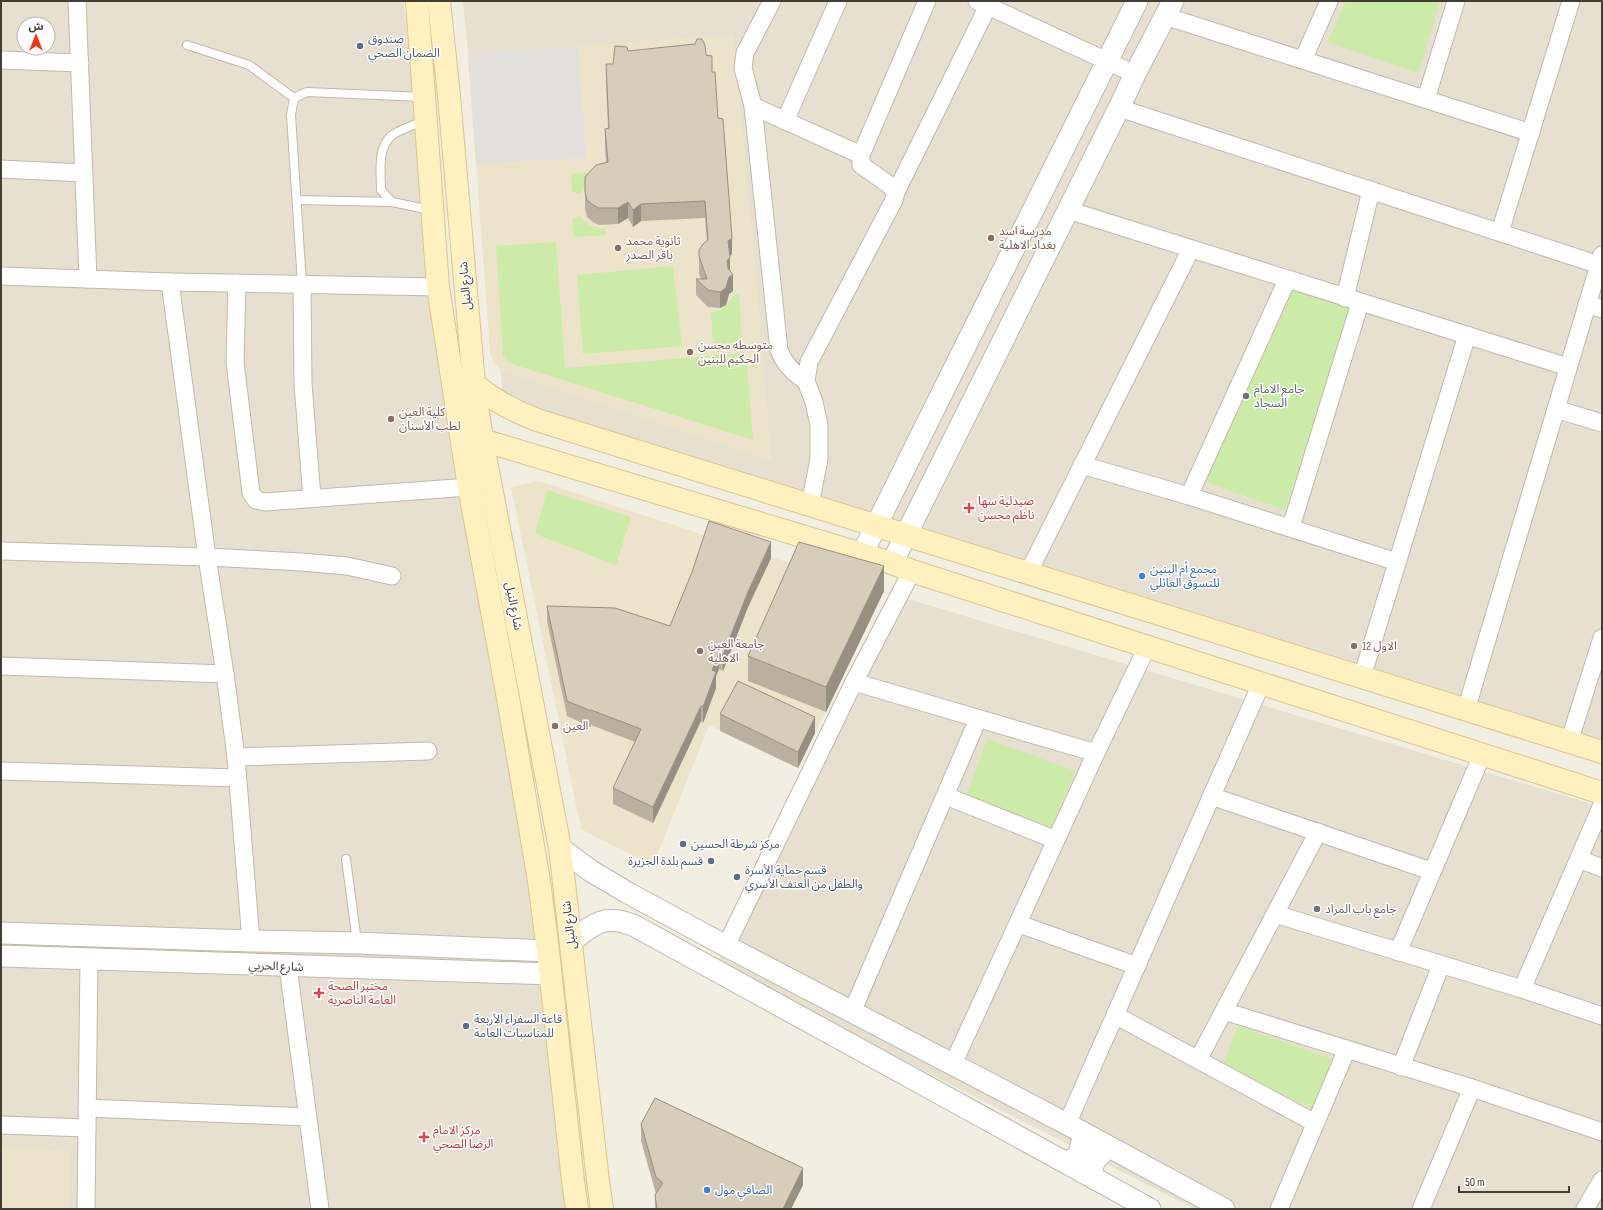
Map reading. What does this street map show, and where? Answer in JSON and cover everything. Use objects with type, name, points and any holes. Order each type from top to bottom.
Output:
[{"type":"main road","points":[[418,1],[438,287],[469,488],[509,705],[539,881],[577,1209]]},
{"type":"main road","name":"شارع النيل","points":[[440,1],[474,384],[482,440],[560,848],[602,1209]]},
{"type":"main road","points":[[424,97],[449,96]]},
{"type":"main road","points":[[474,384],[502,405],[531,418],[1602,752]]},
{"type":"main road","points":[[482,440],[892,563],[912,571],[1148,645],[1260,684],[1602,793]]},
{"type":"main road","points":[[573,1181],[598,1181]]},
{"type":"street","points":[[77,1],[88,279]]},
{"type":"street","points":[[772,1],[745,53],[743,68],[753,106],[779,350],[782,359],[794,373],[806,381]]},
{"type":"street","points":[[784,121],[838,1]]},
{"type":"street","points":[[896,192],[888,184],[861,165],[861,155],[927,1]]},
{"type":"street","points":[[862,554],[1137,1]]},
{"type":"street","points":[[1303,60],[1329,1]]},
{"type":"street","points":[[1426,100],[1456,1]]},
{"type":"street","points":[[1500,232],[1571,1]]},
{"type":"street","points":[[810,505],[819,459],[819,425],[814,402],[806,381],[809,362],[894,200],[896,192],[983,4],[1134,74]]},
{"type":"street","points":[[892,563],[1119,108],[1134,74],[1169,9],[1303,60],[1531,133]]},
{"type":"street","points":[[1,60],[80,63]]},
{"type":"street","points":[[753,106],[861,155]]},
{"type":"street","points":[[1119,108],[1500,232],[1601,260],[1595,306],[1568,367],[1466,710]]},
{"type":"street","points":[[1,169],[84,173]]},
{"type":"street","points":[[1291,528],[1353,300],[1371,190]]},
{"type":"street","points":[[1068,210],[1568,367]]},
{"type":"street","points":[[1028,573],[1191,249]]},
{"type":"street","points":[[1,276],[237,284],[438,287]]},
{"type":"street","points":[[1189,496],[1287,280]]},
{"type":"street","points":[[170,282],[236,757],[251,941]]},
{"type":"street","points":[[237,284],[235,362],[251,493],[256,500],[265,502],[469,488]]},
{"type":"street","points":[[302,284],[303,384],[312,498]]},
{"type":"street","points":[[1362,677],[1467,335]]},
{"type":"street","points":[[1556,409],[1602,423]]},
{"type":"street","points":[[1082,465],[1189,496],[1397,562]]},
{"type":"street","points":[[1,551],[207,557],[302,562],[347,566],[392,576]]},
{"type":"street","points":[[726,946],[854,682],[912,571]]},
{"type":"street","points":[[1569,742],[1602,638]]},
{"type":"street","points":[[953,1064],[1148,645]]},
{"type":"street","points":[[1,666],[225,674]]},
{"type":"street","points":[[854,682],[1096,754]]},
{"type":"street","points":[[1063,1161],[1072,1161],[1079,1154],[1076,1129],[1115,1015],[1260,684]]},
{"type":"street","points":[[852,1012],[978,719]]},
{"type":"street","points":[[236,757],[428,750]]},
{"type":"street","points":[[1398,952],[1431,871],[1482,755]]},
{"type":"street","points":[[1,771],[237,778]]},
{"type":"street","points":[[946,796],[1056,840]]},
{"type":"street","points":[[1211,796],[1431,871]]},
{"type":"street","points":[[1522,989],[1602,805]]},
{"type":"street","points":[[1198,1060],[1318,832]]},
{"type":"street","points":[[560,848],[597,874],[726,946],[953,1064],[1224,1209]]},
{"type":"street","points":[[1579,859],[1602,868]]},
{"type":"street","points":[[1275,914],[1522,989],[1602,1016]]},
{"type":"street","points":[[571,942],[598,922],[610,919],[621,920],[633,924],[1150,1209]]},
{"type":"street","points":[[1018,924],[1137,966]]},
{"type":"street","name":"شارع الحربي","points":[[1,933],[357,943],[548,951]]},
{"type":"street","points":[[520,973],[527,966],[528,962],[527,957],[521,950]]},
{"type":"street","name":"شارع الحربي","points":[[1,956],[550,974]]},
{"type":"street","points":[[86,1209],[89,959]]},
{"type":"street","points":[[1401,1067],[1441,965]]},
{"type":"street","points":[[288,966],[320,1209]]},
{"type":"street","points":[[1224,1011],[1472,1088],[1602,1132]]},
{"type":"street","points":[[1115,1015],[1315,1123]]},
{"type":"street","points":[[1279,1209],[1347,1050]]},
{"type":"street","points":[[1420,1209],[1472,1088]]},
{"type":"street","points":[[87,1108],[308,1117]]},
{"type":"street","points":[[1,1125],[87,1128]]},
{"type":"street","points":[[1095,1179],[1092,1173],[1094,1164],[1108,1147]]},
{"type":"street","points":[[1585,1209],[1602,1180]]},
{"type":"lane","points":[[187,45],[249,65],[294,98]]},
{"type":"lane","points":[[294,98],[307,92],[424,97]]},
{"type":"lane","points":[[294,98],[291,115],[302,284]]},
{"type":"lane","points":[[392,202],[381,190],[383,147],[391,136],[426,120]]},
{"type":"lane","points":[[297,200],[392,202],[433,210]]},
{"type":"lane","points":[[346,859],[357,943]]},
{"type":"shaded area","points":[[1,1],[403,1],[589,1209],[1,1209]]},
{"type":"shaded area","points":[[463,1],[1602,1],[1602,745],[504,406]]},
{"type":"shaded area","name":"ثانوية محمد باقر الصدر","points":[[733,34],[754,252],[771,460],[506,373],[499,369],[493,362],[490,352],[468,55]]},
{"type":"shaded area","points":[[578,46],[586,158],[476,164],[468,55]]},
{"type":"shaded area","name":"جامعة العين الاهلية","points":[[539,481],[799,566],[825,712],[798,768],[709,725],[653,866],[581,829],[511,487]]},
{"type":"shaded area","points":[[905,598],[1602,807],[1602,1209],[1195,1209],[716,965]]},
{"type":"shaded area","points":[[1,1147],[70,1151],[69,1209],[1,1209]]},
{"type":"green space","points":[[1346,1],[1440,1],[1418,73],[1328,42]]},
{"type":"green space","points":[[603,172],[588,183],[580,194],[572,192],[571,174]]},
{"type":"green space","points":[[580,216],[590,226],[605,229],[606,235],[574,237],[572,219]]},
{"type":"green space","points":[[556,242],[565,368],[746,353],[753,440],[509,363],[503,356],[496,246]]},
{"type":"green space","points":[[673,266],[682,346],[583,354],[577,275]]},
{"type":"green space","points":[[1293,290],[1350,309],[1285,510],[1205,482]]},
{"type":"green space","points":[[735,294],[739,295],[742,343],[713,344],[711,313],[719,311]]},
{"type":"green space","points":[[547,490],[631,517],[616,565],[535,534]]},
{"type":"green space","points":[[987,739],[1075,771],[1050,831],[966,798]]},
{"type":"green space","points":[[1238,1026],[1332,1059],[1313,1109],[1223,1065]]},
{"type":"building","points":[[697,39],[702,39],[705,45],[706,55],[712,56],[712,72],[715,72],[718,118],[723,119],[732,238],[728,241],[730,257],[727,261],[728,268],[733,275],[729,277],[726,288],[720,292],[708,290],[696,279],[707,279],[699,256],[699,250],[708,240],[705,201],[641,204],[633,210],[628,202],[618,208],[599,208],[587,200],[585,192],[585,177],[596,165],[608,162],[605,129],[609,128],[606,64],[613,64],[615,46],[627,47],[628,51],[695,44]]},
{"type":"building","points":[[709,521],[771,542],[748,592],[723,655],[719,654],[712,670],[716,672],[703,707],[701,706],[653,807],[613,788],[641,729],[567,701],[547,606],[615,608],[670,626],[692,572]]},
{"type":"building","points":[[799,542],[884,566],[826,687],[748,656]]},
{"type":"building","points":[[738,681],[815,717],[798,752],[720,714]]},
{"type":"building","points":[[655,1098],[803,1168],[783,1209],[657,1209],[655,1195],[663,1183],[656,1177],[641,1124]]},
{"type":"place","name":"صندوق الضمان الصحي","points":[[360,46]]},
{"type":"place","name":"مدرسة اسد بغداد الاهلية","points":[[991,238]]},
{"type":"place","name":"ثانوية محمد باقر الصدر","points":[[618,248]]},
{"type":"place","name":"متوسطه محسن الحكيم للبنين","points":[[690,352]]},
{"type":"place","name":"جامع الامام السجاد","points":[[1246,396]]},
{"type":"place","name":"كلية العين لطب الأسنان","points":[[391,419]]},
{"type":"place","name":"صيدلية سها ناظم محسن","points":[[969,508]]},
{"type":"place","name":"مجمع أم البنين للتسوق العائلي","points":[[1142,576]]},
{"type":"place","name":"الاول 12","points":[[1354,646]]},
{"type":"place","name":"جامعة العين الاهلية","points":[[700,651]]},
{"type":"place","name":"العين","points":[[555,726]]},
{"type":"place","name":"مركز شرطة الحسين","points":[[683,844]]},
{"type":"place","name":"قسم بلدة الجزيرة","points":[[711,861]]},
{"type":"place","name":"قسم حماية الأسرة والطفل من العنف الأسري","points":[[737,877]]},
{"type":"place","name":"جامع باب المراد","points":[[1317,909]]},
{"type":"place","name":"مختبر الصحة العامة الناصرية","points":[[319,993]]},
{"type":"place","name":"قاعة السفراء الأربعة للمناسبات العامة","points":[[466,1026]]},
{"type":"place","name":"مركز الامام الرضا الصحي","points":[[424,1137]]},
{"type":"place","name":"الصافي مول","points":[[707,1190]]}]
